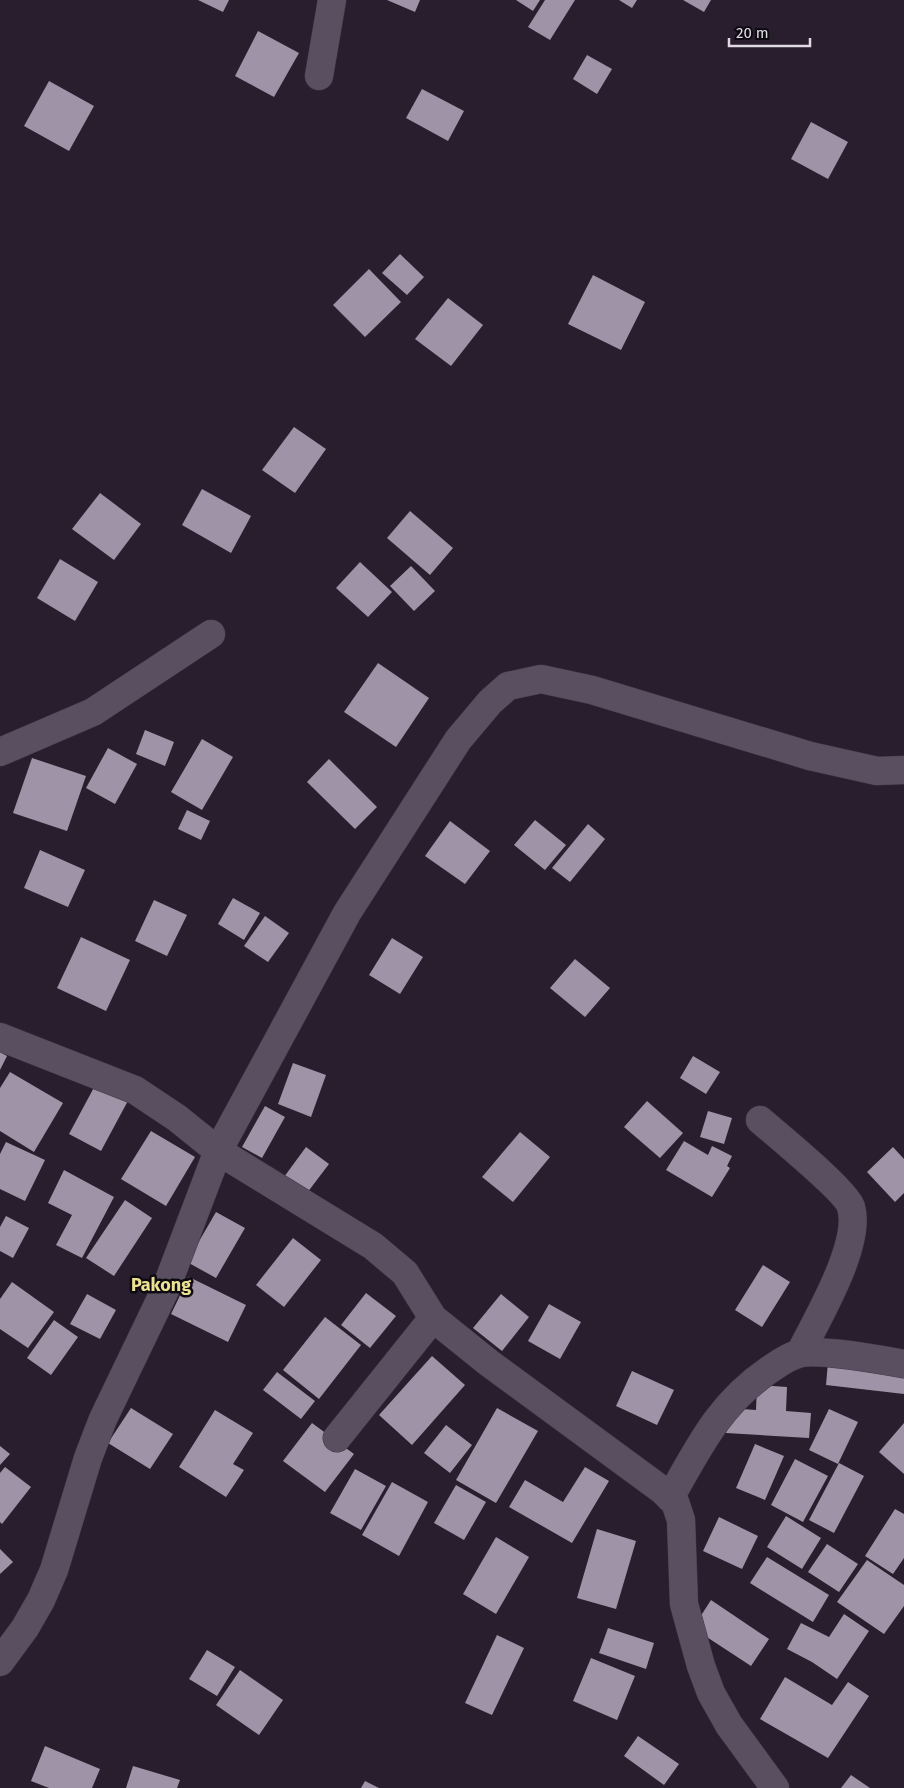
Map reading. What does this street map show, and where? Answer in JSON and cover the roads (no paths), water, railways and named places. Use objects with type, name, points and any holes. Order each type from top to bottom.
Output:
[{"type":"street","points":[[319,76],[332,0]]},
{"type":"street","points":[[0,752],[93,712],[211,634]]},
{"type":"street","points":[[0,1662],[41,1600],[54,1570],[88,1458],[103,1419],[166,1288],[218,1151],[347,913],[458,740],[490,702],[508,686],[541,679],[592,690],[810,756],[877,771],[904,770]]},
{"type":"street","points":[[0,1037],[135,1090],[177,1118],[218,1151],[373,1246],[405,1273],[433,1318],[489,1363],[675,1502],[681,1520],[684,1604],[701,1666],[711,1693],[729,1725],[760,1771],[775,1788]]},
{"type":"street","points":[[760,1120],[824,1176],[851,1206],[852,1232],[846,1254],[800,1353]]},
{"type":"street","points":[[337,1438],[433,1318]]},
{"type":"street","points":[[670,1498],[711,1427],[727,1406],[752,1382],[785,1359],[800,1353],[876,1359],[904,1364]]},
{"type":"district","name":"Pakong","points":[[161,1285]]}]
